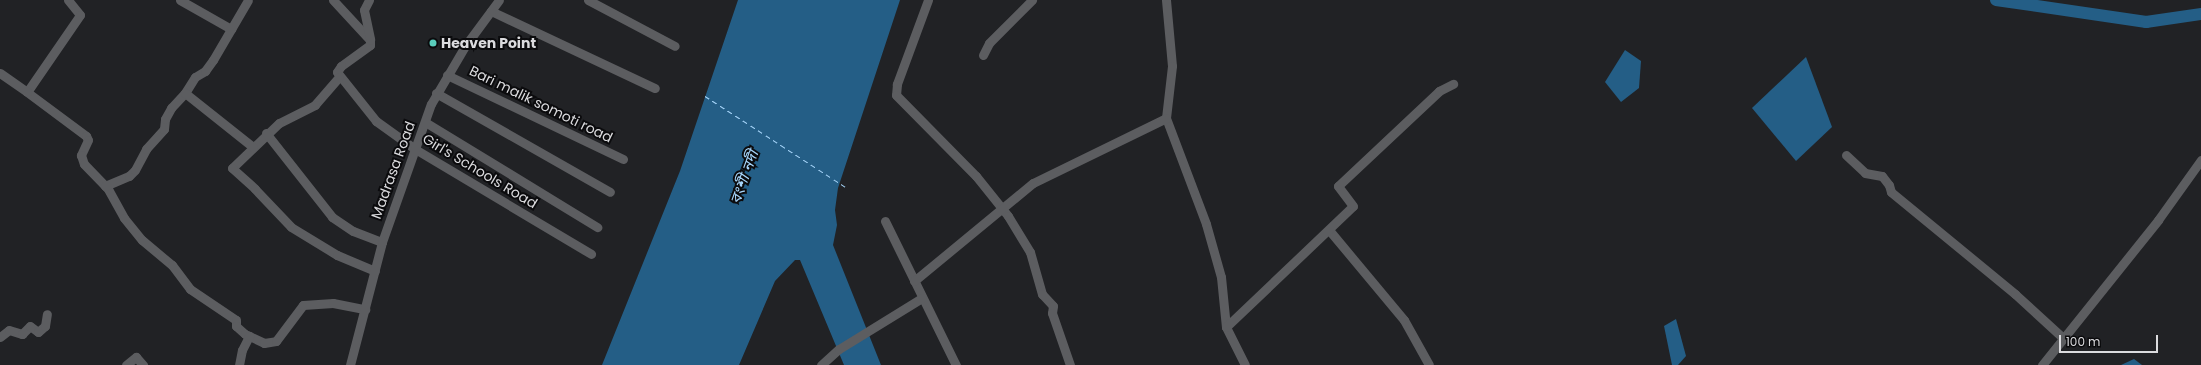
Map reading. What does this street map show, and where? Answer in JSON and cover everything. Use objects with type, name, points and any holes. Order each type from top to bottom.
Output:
[{"type":"street","points":[[26,92],[80,16],[68,0]]},
{"type":"street","points":[[180,0],[231,29]]},
{"type":"street","points":[[105,186],[129,176],[135,170],[146,150],[164,130],[165,119],[171,108],[185,93],[194,77],[205,71],[213,60],[248,0]]},
{"type":"street","points":[[333,0],[370,40]]},
{"type":"street","points":[[369,0],[364,10],[370,45],[340,66],[337,72],[339,77],[315,105],[279,123],[266,133],[232,168],[256,189],[291,227],[337,255],[375,271]]},
{"type":"street","name":"Madrasa Road","points":[[350,365],[382,242],[436,93],[499,0]]},
{"type":"street","points":[[588,0],[675,46]]},
{"type":"street","points":[[928,0],[897,84],[896,95],[976,176],[1000,209],[1008,216],[1030,252],[1042,294],[1053,306],[1052,313],[1070,365]]},
{"type":"street","points":[[983,55],[989,43],[1032,0]]},
{"type":"street","points":[[1166,0],[1172,66],[1166,118],[1208,231],[1221,277],[1226,327],[1245,365]]},
{"type":"street","points":[[491,11],[655,88]]},
{"type":"street","points":[[0,73],[86,136],[88,140],[81,155],[82,159],[105,186],[124,218],[137,234],[172,265],[190,289],[236,320],[236,326],[249,336],[264,343],[276,340],[303,305],[333,303],[365,310]]},
{"type":"street","name":"Bari malik somoti road","points":[[447,75],[623,159]]},
{"type":"street","name":"Girl's Schools Road","points":[[339,77],[376,121],[415,148],[591,254]]},
{"type":"street","points":[[1226,327],[1353,206],[1338,186],[1439,91],[1452,84]]},
{"type":"street","points":[[185,93],[253,147]]},
{"type":"street","points":[[436,93],[610,192]]},
{"type":"street","points":[[914,281],[1033,183],[1166,118]]},
{"type":"street","points":[[425,122],[597,227]]},
{"type":"street","points":[[266,133],[332,217],[353,231],[382,242]]},
{"type":"street","points":[[1846,155],[1865,173],[1882,176],[1889,185],[1890,192],[2015,294],[2063,338]]},
{"type":"street","points":[[2042,365],[2158,220],[2201,160]]},
{"type":"street","points":[[885,221],[956,365]]},
{"type":"street","points":[[1329,230],[1404,320],[1429,365]]},
{"type":"street","points":[[821,365],[839,349],[922,298]]},
{"type":"street","points":[[0,337],[9,330],[22,334],[30,326],[38,332],[45,326],[47,314]]},
{"type":"street","points":[[239,365],[242,350],[249,336]]},
{"type":"street","points":[[126,365],[136,357],[143,365]]},
{"type":"water","name":"বংশী নদী","points":[[738,0],[900,0],[838,188],[835,210],[837,225],[833,245],[881,365],[844,365],[800,260],[795,260],[775,281],[739,365],[602,365],[680,171]]},
{"type":"water","points":[[1625,50],[1641,61],[1639,88],[1621,102],[1605,82]]},
{"type":"water","points":[[1806,57],[1832,127],[1796,161],[1752,108]]},
{"type":"water","points":[[1676,319],[1686,356],[1678,365],[1672,365],[1664,326]]},
{"type":"water","points":[[2134,359],[2142,365],[2121,365]]},
{"type":"waterway","points":[[1996,0],[2146,22],[2201,14]]},
{"type":"ferry route","points":[[705,96],[847,188]]},
{"type":"place","name":"Heaven Point","points":[[433,43]]}]
